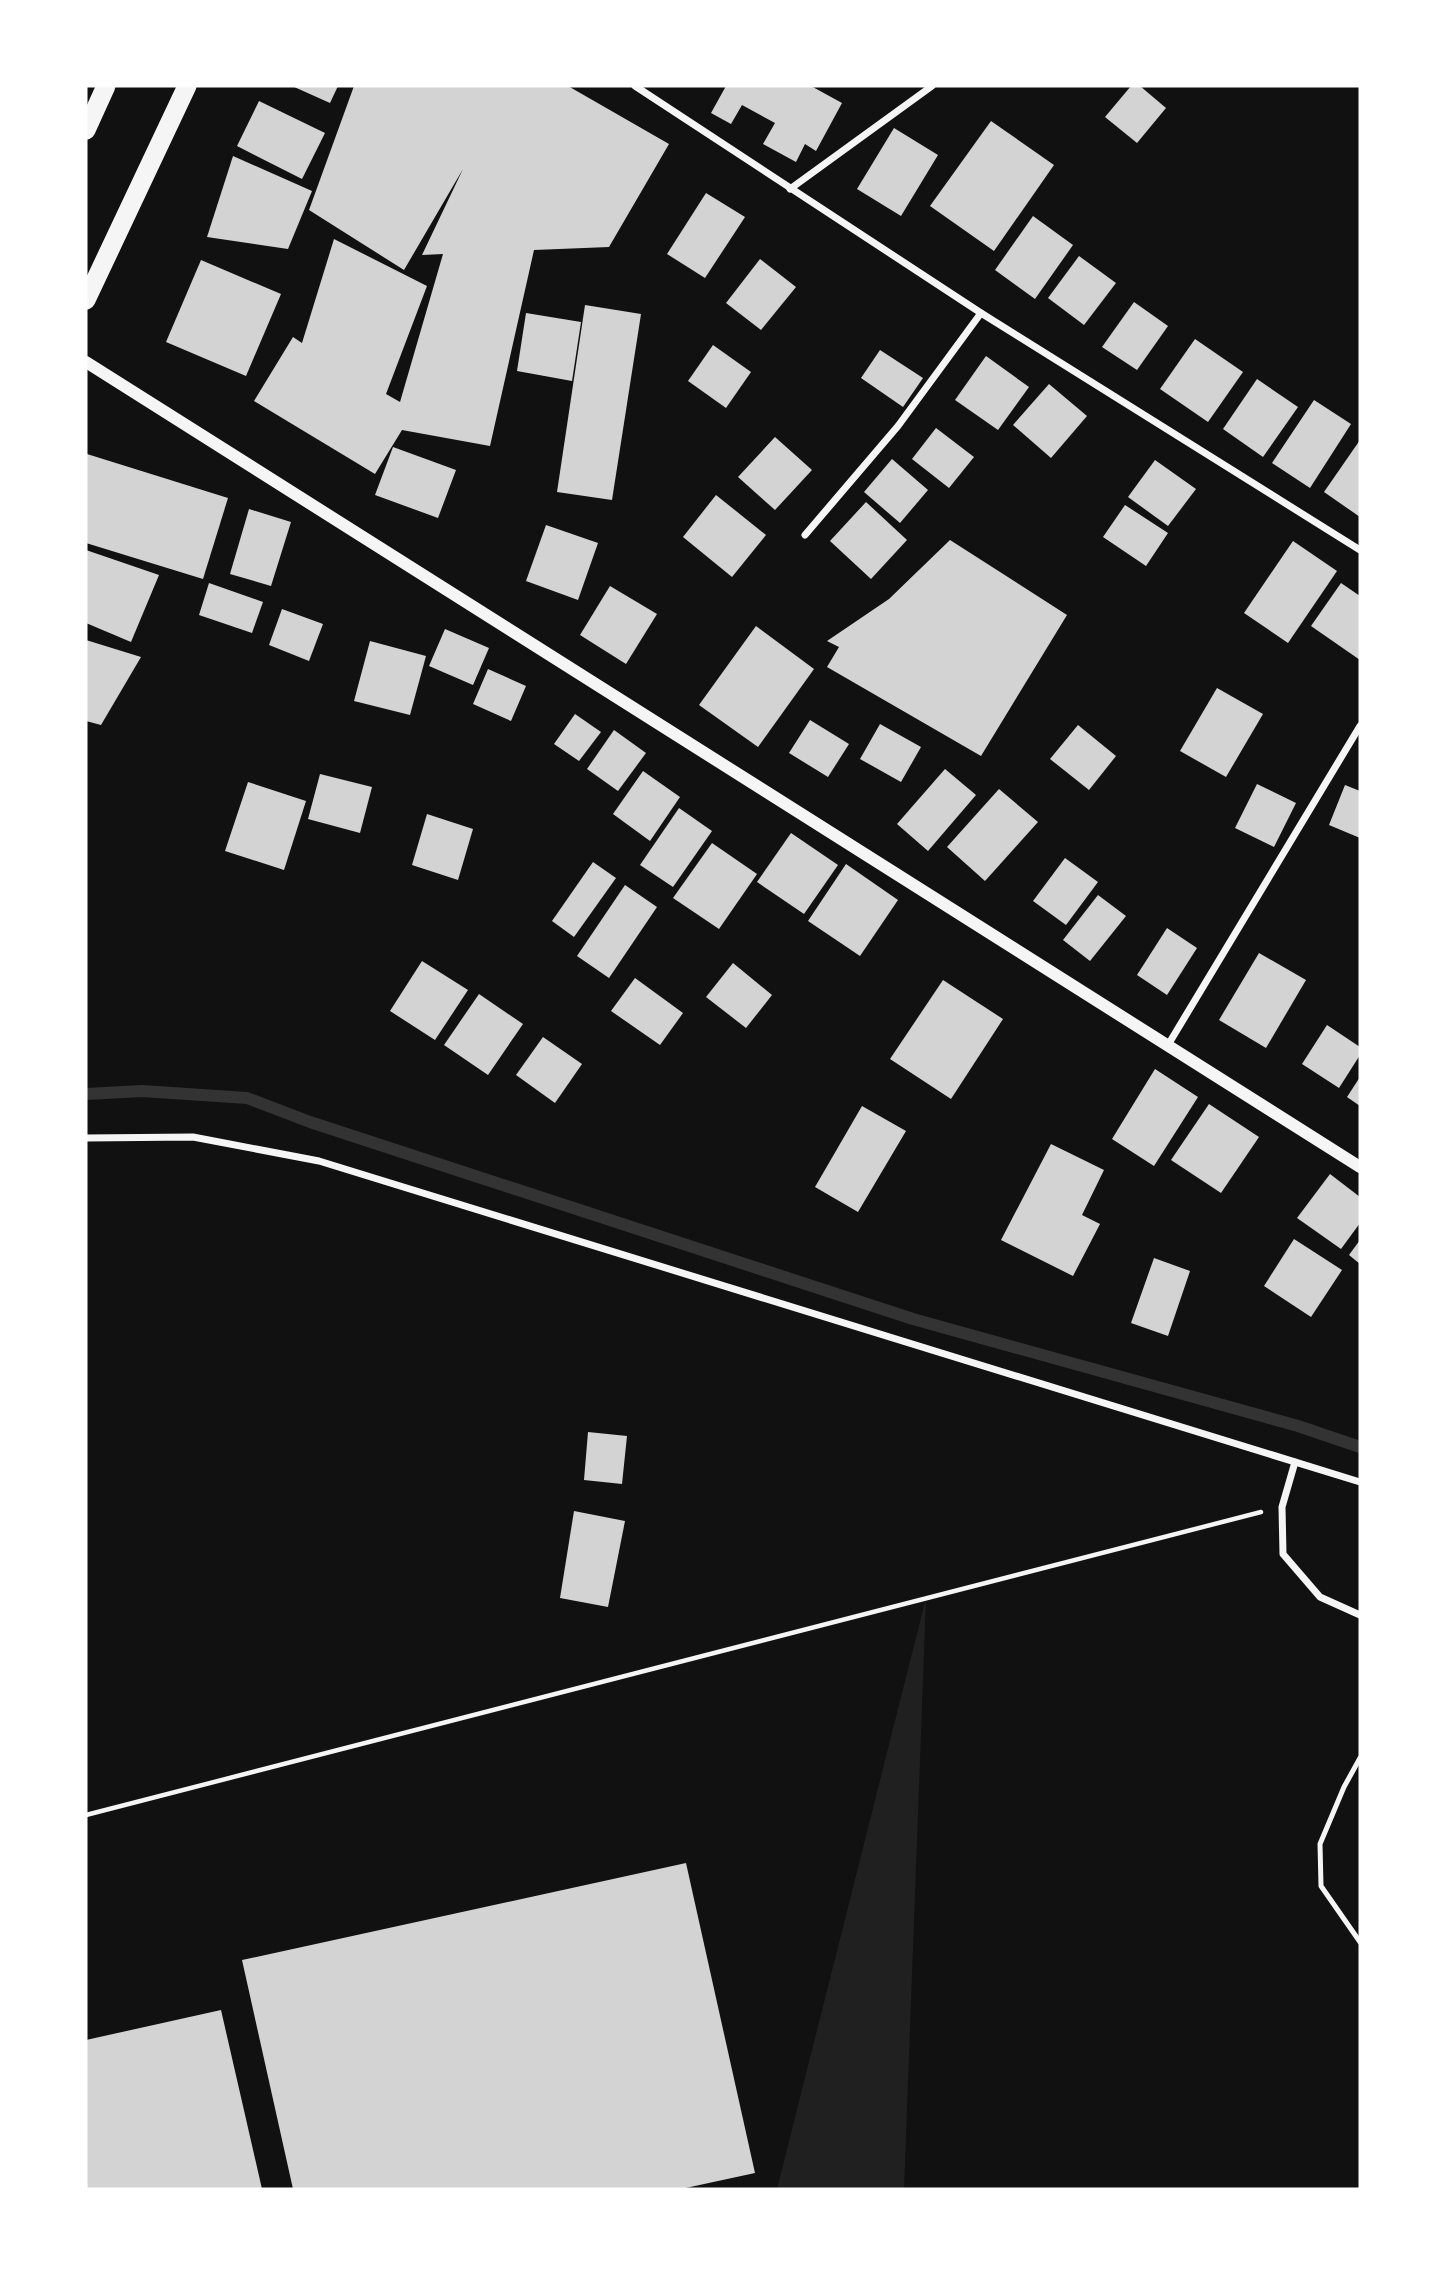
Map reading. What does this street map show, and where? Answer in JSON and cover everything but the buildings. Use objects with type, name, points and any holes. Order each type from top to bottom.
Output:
[{"type":"highway","points":[[86,130],[106,86]]},
{"type":"highway","points":[[86,300],[187,86]]},
{"type":"street","points":[[635,86],[981,313],[1360,550]]},
{"type":"street","points":[[790,189],[932,86]]},
{"type":"street","points":[[805,535],[898,426],[981,313]]},
{"type":"street","points":[[86,362],[1360,1167]]},
{"type":"street","points":[[1168,1045],[1360,726]]},
{"type":"street","points":[[86,1138],[193,1137],[318,1161],[1360,1482]]},
{"type":"street","points":[[1295,1462],[1282,1507],[1283,1554],[1320,1597],[1360,1615]]},
{"type":"lane","points":[[1360,1758],[1344,1787],[1320,1844],[1321,1886],[1360,1942]]},
{"type":"path","points":[[86,1815],[1282,1507]]},
{"type":"shaded area","points":[[926,1598],[904,2189],[777,2189]]},
{"type":"waterway","points":[[86,1094],[142,1091],[247,1098],[310,1122],[913,1319],[1298,1426],[1360,1447]]}]
